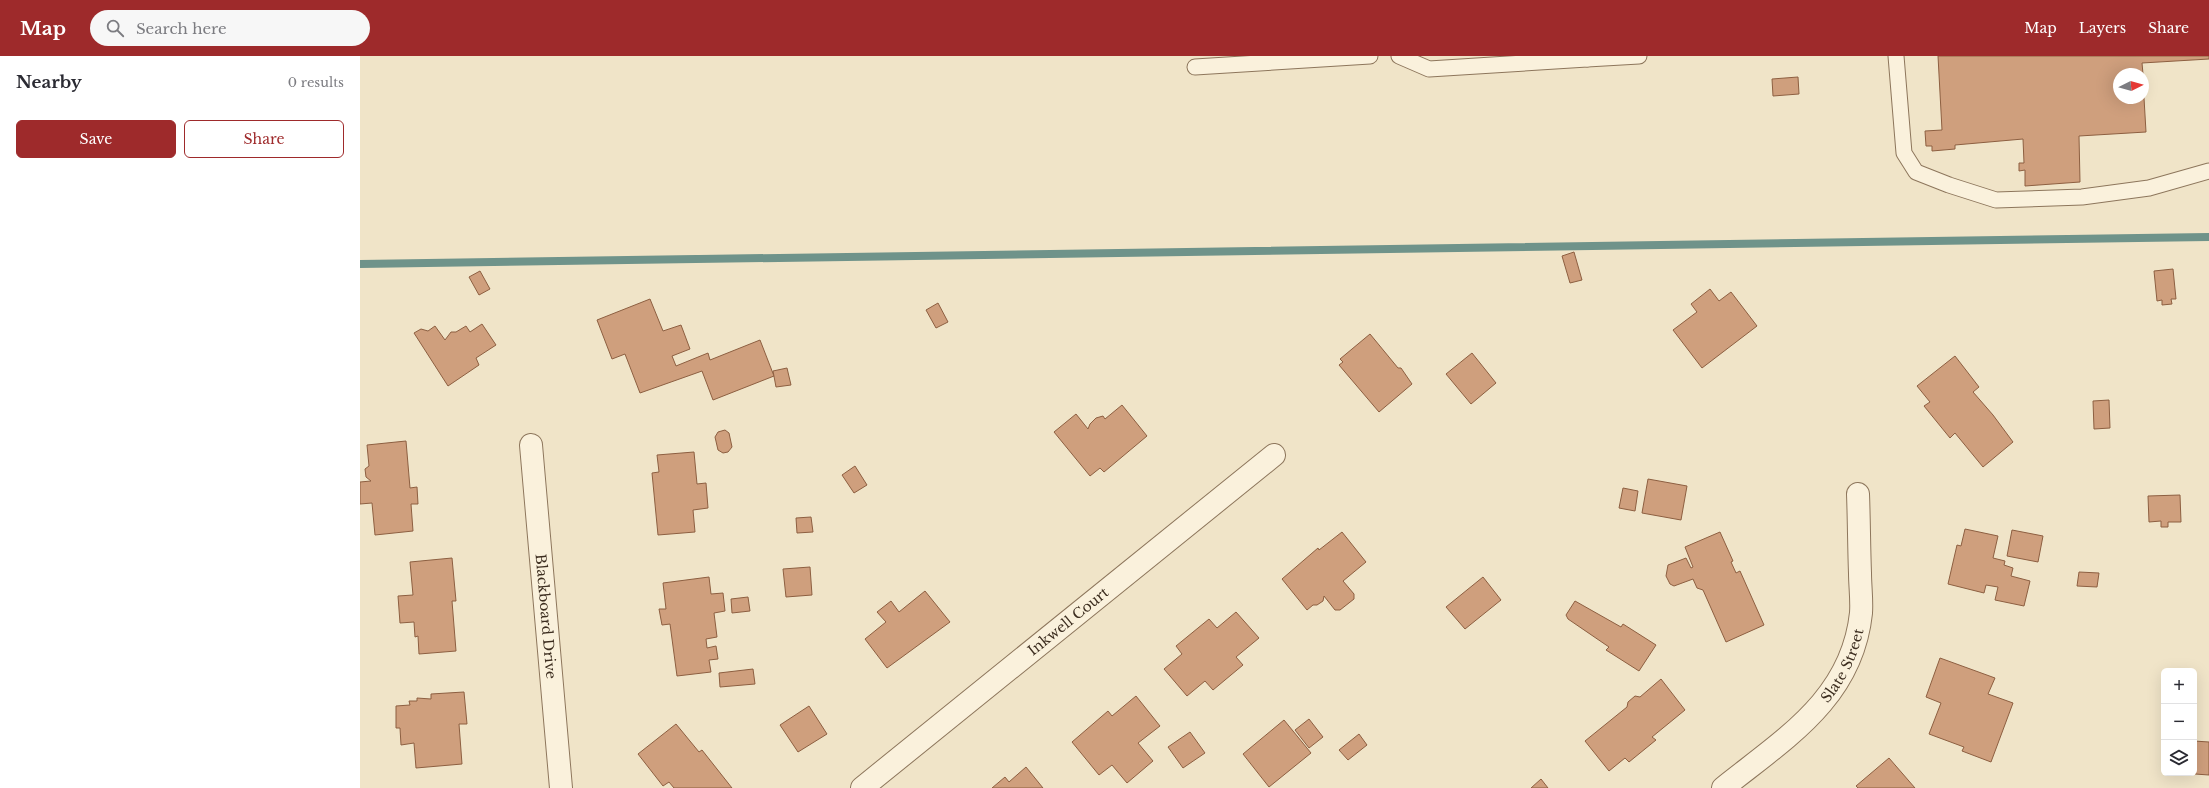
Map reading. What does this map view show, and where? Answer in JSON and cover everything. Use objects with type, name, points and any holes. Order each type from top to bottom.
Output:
[{"type":"street","name":"Blackboard Drive","points":[[531,445],[561,788]]},
{"type":"street","name":"Inkwell Court","points":[[862,788],[1274,455]]},
{"type":"street","name":"Slate Street","points":[[1722,788],[1816,711],[1834,689],[1849,663],[1856,639],[1861,612],[1858,494]]},
{"type":"lane","points":[[1195,67],[1370,56]]},
{"type":"lane","points":[[1399,56],[1429,69],[1587,58],[1639,56]]},
{"type":"lane","points":[[1896,56],[1904,153],[1916,172],[1949,186],[1996,200],[2082,197],[2149,188],[2209,171]]},
{"type":"building","points":[[1938,56],[2209,56],[2209,59],[2142,63],[2142,68],[2113,68],[2113,104],[2144,104],[2146,132],[2079,136],[2080,182],[2025,186],[2025,170],[2019,171],[2019,163],[2024,163],[2023,139],[1955,145],[1955,149],[1932,151],[1932,146],[1926,146],[1925,131],[1942,130]]},
{"type":"building","points":[[1798,77],[1799,94],[1773,96],[1772,79]]},
{"type":"building","points":[[1574,252],[1582,280],[1570,283],[1562,256]]},
{"type":"building","points":[[2173,269],[2176,299],[2171,299],[2172,304],[2162,305],[2162,300],[2157,301],[2154,271]]},
{"type":"building","points":[[480,271],[490,289],[479,295],[469,277]]},
{"type":"building","points":[[1710,289],[1719,301],[1731,292],[1757,326],[1702,368],[1673,330],[1697,312],[1691,304]]},
{"type":"building","points":[[650,299],[663,331],[681,325],[690,349],[672,356],[676,366],[708,353],[710,360],[760,340],[774,376],[713,400],[702,371],[640,393],[625,354],[612,359],[597,320]]},
{"type":"building","points":[[938,303],[948,322],[936,328],[926,310]]},
{"type":"building","points":[[482,324],[496,345],[476,358],[479,365],[448,386],[414,333],[421,329],[428,331],[435,326],[445,340],[451,332],[456,332],[466,326],[470,332]]},
{"type":"building","points":[[1370,334],[1398,368],[1401,368],[1412,384],[1379,412],[1339,365],[1343,362],[1340,359]]},
{"type":"building","points":[[1472,353],[1496,383],[1471,404],[1446,374]]},
{"type":"building","points":[[1955,356],[1979,387],[1973,392],[1993,415],[2013,442],[1983,467],[1955,433],[1950,438],[1924,406],[1930,402],[1917,386]]},
{"type":"building","points":[[787,368],[791,385],[776,387],[773,371]]},
{"type":"building","points":[[2109,400],[2110,428],[2094,429],[2093,401]]},
{"type":"building","points":[[1122,405],[1147,436],[1104,472],[1100,468],[1090,476],[1054,432],[1076,414],[1088,429],[1090,424],[1096,418],[1103,416],[1105,419]]},
{"type":"building","points":[[725,430],[729,433],[732,447],[728,452],[723,453],[718,450],[715,437],[718,432]]},
{"type":"building","points":[[406,441],[410,488],[417,487],[418,504],[411,504],[413,531],[375,535],[372,503],[360,504],[360,482],[371,481],[366,477],[365,469],[369,466],[367,445]]},
{"type":"building","points":[[694,452],[697,484],[706,483],[708,508],[693,510],[695,532],[658,535],[652,473],[659,472],[657,455]]},
{"type":"building","points":[[855,466],[867,485],[854,493],[842,475]]},
{"type":"building","points":[[1648,479],[1687,486],[1681,520],[1642,513]]},
{"type":"building","points":[[1623,488],[1638,491],[1635,511],[1619,508]]},
{"type":"building","points":[[2180,495],[2181,522],[2168,522],[2168,527],[2161,527],[2161,521],[2149,522],[2148,496]]},
{"type":"building","points":[[811,517],[813,532],[797,533],[796,518]]},
{"type":"building","points":[[1965,529],[1998,536],[1993,558],[2005,561],[2004,565],[2013,568],[2011,576],[2030,581],[2024,606],[1995,600],[1998,587],[1986,585],[1984,593],[1948,584],[1957,545],[1961,546]]},
{"type":"building","points":[[2012,530],[2043,536],[2038,562],[2007,556]]},
{"type":"building","points":[[1342,532],[1366,562],[1343,581],[1354,594],[1354,599],[1340,610],[1335,610],[1324,596],[1323,601],[1317,605],[1313,605],[1307,610],[1282,579],[1318,548],[1319,550]]},
{"type":"building","points":[[1720,532],[1733,561],[1731,562],[1736,573],[1740,571],[1764,625],[1726,642],[1703,590],[1697,588],[1693,579],[1674,586],[1670,584],[1666,576],[1668,565],[1686,558],[1691,568],[1693,567],[1685,547]]},
{"type":"building","points":[[452,558],[456,601],[452,601],[456,651],[419,654],[418,636],[415,637],[414,622],[400,623],[398,596],[413,595],[410,562]]},
{"type":"building","points":[[810,567],[812,595],[786,597],[783,569]]},
{"type":"building","points":[[2079,572],[2099,573],[2097,587],[2077,586]]},
{"type":"building","points":[[709,577],[711,594],[723,593],[725,611],[714,613],[717,637],[706,639],[707,648],[716,646],[718,659],[709,660],[711,672],[677,676],[670,624],[662,625],[659,609],[666,609],[663,583]]},
{"type":"building","points":[[1483,577],[1501,600],[1465,629],[1446,607]]},
{"type":"building","points":[[925,591],[950,622],[887,668],[865,639],[886,622],[877,612],[891,601],[899,612]]},
{"type":"building","points":[[748,597],[750,611],[732,613],[731,599]]},
{"type":"building","points":[[1575,601],[1621,627],[1623,624],[1656,645],[1639,671],[1606,650],[1609,647],[1568,619],[1566,615]]},
{"type":"building","points":[[1236,612],[1259,638],[1236,657],[1243,665],[1213,690],[1205,681],[1187,696],[1164,669],[1182,654],[1176,646],[1209,619],[1217,628]]},
{"type":"building","points":[[1940,658],[1995,678],[1988,694],[2013,703],[1991,762],[1962,751],[1964,747],[1929,734],[1941,703],[1926,697]]},
{"type":"building","points":[[753,669],[755,684],[720,687],[719,673]]},
{"type":"building","points":[[1661,679],[1685,710],[1652,737],[1656,740],[1629,762],[1625,758],[1609,771],[1585,741],[1627,707],[1628,702],[1635,696],[1640,697]]},
{"type":"building","points":[[464,692],[467,724],[459,724],[462,764],[416,768],[414,743],[401,745],[400,728],[396,728],[396,706],[410,705],[409,701],[417,701],[417,698],[431,699],[431,694]]},
{"type":"building","points":[[1136,696],[1160,726],[1138,743],[1153,761],[1127,783],[1112,765],[1099,775],[1072,742],[1108,711],[1112,716]]},
{"type":"building","points":[[809,706],[827,734],[798,752],[780,725]]},
{"type":"building","points":[[1309,719],[1323,737],[1309,748],[1295,730]]},
{"type":"building","points":[[1284,720],[1311,753],[1269,787],[1243,754]]},
{"type":"building","points":[[676,724],[699,752],[702,750],[732,788],[674,788],[669,782],[663,786],[638,754]]},
{"type":"building","points":[[1190,732],[1205,753],[1183,768],[1168,747]]},
{"type":"building","points":[[1359,734],[1367,745],[1348,760],[1339,750]]},
{"type":"building","points":[[2197,741],[2209,742],[2209,775],[2197,774]]},
{"type":"building","points":[[1889,758],[1915,788],[1858,788],[1856,786]]},
{"type":"building","points":[[1026,767],[1043,788],[992,788],[1005,777],[1009,782]]},
{"type":"building","points":[[1541,779],[1548,788],[1531,788]]},
{"type":"waterway","points":[[360,264],[2209,237]]}]
